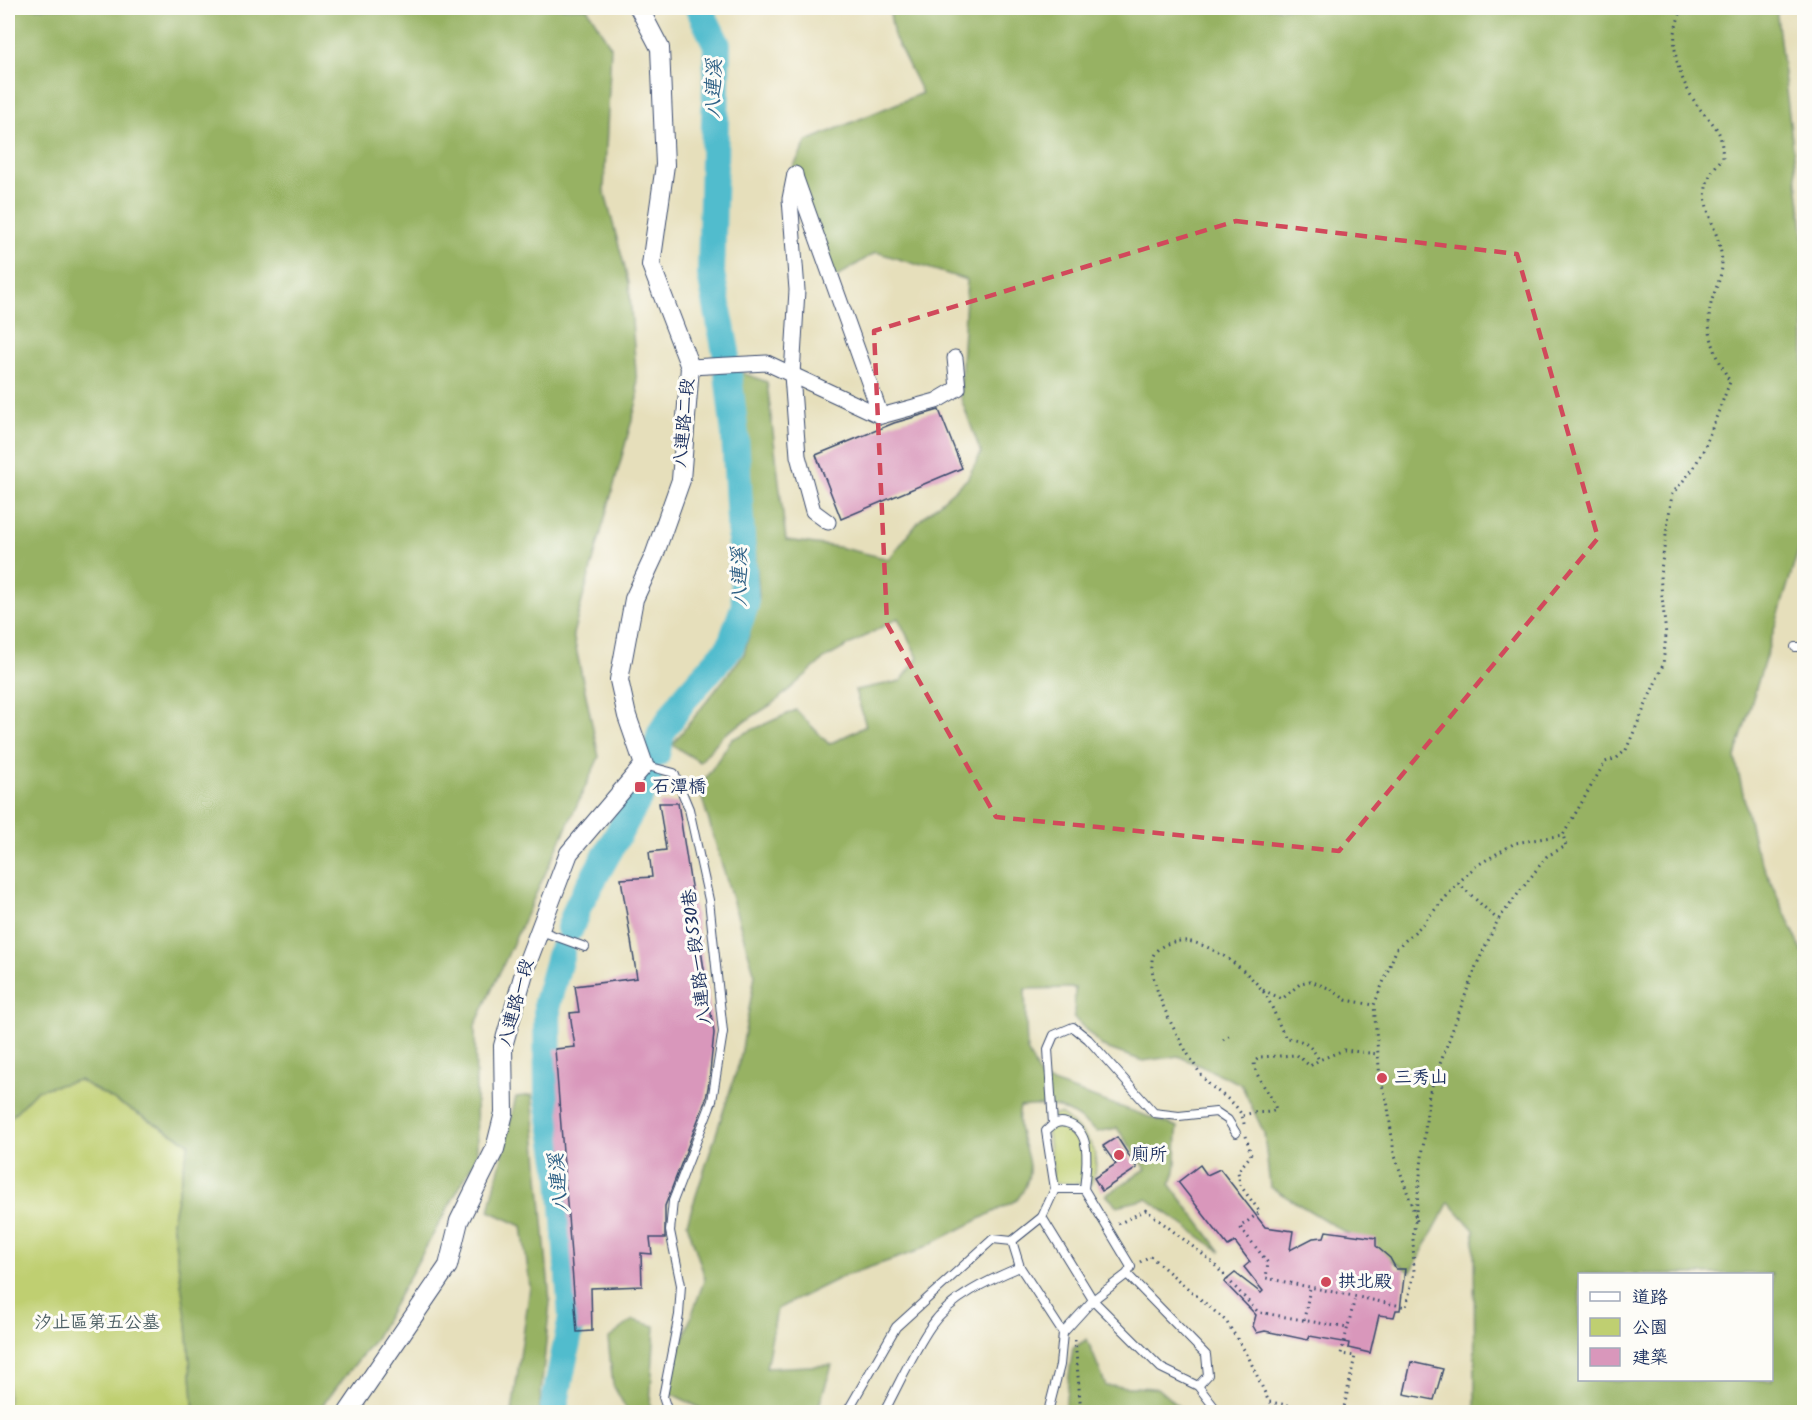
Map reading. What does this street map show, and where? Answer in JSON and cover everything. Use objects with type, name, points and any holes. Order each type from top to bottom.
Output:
[{"type":"street","name":"八連路二段","points":[[639,8],[660,48],[665,165],[651,265],[690,368],[681,480],[654,556],[634,599],[619,680],[627,716],[644,765]]},
{"type":"street","points":[[828,522],[813,511],[798,456],[792,375],[796,290],[790,199],[795,174],[881,416]]},
{"type":"street","points":[[690,368],[767,363],[881,416],[936,401],[958,388],[955,358]]},
{"type":"street","name":"八連路一段","points":[[348,1413],[448,1266],[459,1221],[495,1149],[504,1113],[503,1046],[526,966],[569,853],[644,765]]},
{"type":"lane","points":[[1795,647],[1804,647]]},
{"type":"lane","name":"八連路一段530巷","points":[[644,765],[674,773],[689,809],[709,900],[723,1032],[712,1101],[672,1201],[670,1231],[681,1285],[679,1315],[663,1397],[668,1413]]},
{"type":"lane","points":[[539,930],[585,947]]},
{"type":"lane","points":[[1053,1124],[1048,1049],[1054,1035],[1073,1027],[1088,1040],[1154,1113],[1179,1116],[1216,1112],[1228,1120],[1236,1132]]},
{"type":"lane","points":[[847,1413],[896,1327],[993,1239],[1012,1241],[1042,1217],[1055,1189],[1046,1131],[1053,1124],[1063,1121],[1077,1126],[1084,1138],[1086,1158],[1084,1189],[1108,1228],[1129,1270],[1206,1355],[1208,1375],[1198,1386]]},
{"type":"lane","points":[[1055,1189],[1084,1189]]},
{"type":"lane","points":[[1042,1217],[1093,1300],[1161,1368],[1198,1386],[1218,1413]]},
{"type":"lane","points":[[1012,1241],[1020,1267],[1063,1333]]},
{"type":"lane","points":[[884,1413],[932,1324],[963,1296],[995,1277],[1020,1267]]},
{"type":"lane","points":[[1048,1413],[1060,1365],[1063,1333],[1093,1300],[1129,1270]]},
{"type":"path","points":[[1374,1005],[1346,999],[1331,989],[1310,981],[1301,983],[1282,999],[1261,989],[1202,943],[1182,940],[1170,943],[1155,951],[1150,963],[1153,981],[1176,1031],[1206,1082],[1221,1091],[1243,1116],[1251,1155],[1238,1171],[1240,1185],[1260,1212],[1240,1227],[1268,1263],[1266,1278],[1407,1307],[1414,1273],[1413,1239],[1417,1221],[1429,1094],[1476,966],[1498,920],[1547,856],[1566,846],[1563,835],[1605,762],[1617,758],[1634,738],[1664,665],[1666,635],[1660,576],[1672,494],[1693,469],[1704,449],[1730,382],[1713,348],[1708,326],[1712,299],[1722,265],[1717,236],[1704,200],[1705,186],[1707,177],[1723,158],[1722,146],[1718,131],[1693,98],[1680,70],[1673,33],[1683,8]]},
{"type":"path","points":[[1417,1221],[1394,1153],[1387,1100],[1380,1079],[1374,1005],[1397,948],[1420,927],[1458,883],[1494,853],[1515,843],[1563,835]]},
{"type":"path","points":[[1458,883],[1498,920]]},
{"type":"path","points":[[1145,963],[1150,963]]},
{"type":"path","points":[[1261,989],[1286,1038],[1296,1039],[1312,1047],[1319,1060]]},
{"type":"path","points":[[1223,1041],[1230,1035]]},
{"type":"path","points":[[1243,1116],[1248,1113],[1265,1114],[1276,1110],[1272,1097],[1254,1069],[1254,1062],[1260,1057],[1297,1055],[1310,1066],[1344,1050],[1377,1054]]},
{"type":"path","points":[[1108,1228],[1146,1210],[1210,1260],[1258,1312],[1347,1328]]},
{"type":"path","points":[[1129,1270],[1150,1256],[1226,1321],[1248,1356],[1269,1402],[1331,1413]]},
{"type":"path","points":[[1304,1320],[1310,1288]]},
{"type":"path","points":[[1343,1413],[1355,1356],[1341,1353],[1355,1298]]},
{"type":"path","points":[[1074,1321],[1081,1413]]},
{"type":"highlighted area","points":[[1236,221],[1517,254],[1598,538],[1339,851],[996,817],[887,624],[874,331]]},
{"type":"green space","points":[[8,8],[587,8],[611,47],[604,190],[629,283],[638,398],[573,634],[599,757],[475,1026],[477,1156],[374,1340],[317,1412],[194,1412],[187,1324],[172,1221],[189,1143],[79,1080],[37,1090],[8,1120]]},
{"type":"green space","points":[[889,8],[1776,8],[1804,238],[1804,532],[1735,757],[1755,847],[1804,955],[1804,1412],[1475,1412],[1474,1230],[1449,1202],[1411,1272],[1270,1187],[1264,1133],[1241,1084],[1178,1056],[1143,1061],[1103,1047],[1074,1018],[1075,988],[1025,989],[1027,1050],[1041,1079],[1178,1127],[1176,1164],[1170,1184],[1221,1252],[1147,1199],[1117,1206],[1106,1195],[1146,1169],[1117,1128],[1097,1132],[1062,1109],[1044,1106],[1020,1107],[1020,1132],[1029,1163],[1029,1174],[1017,1200],[915,1252],[844,1276],[777,1309],[766,1368],[832,1365],[817,1412],[708,1412],[670,1393],[674,1364],[705,1278],[687,1223],[740,1060],[755,975],[699,788],[732,739],[796,710],[829,744],[866,726],[855,690],[901,681],[918,658],[898,618],[824,659],[774,703],[723,735],[700,762],[672,745],[744,654],[759,596],[740,372],[767,382],[786,540],[838,547],[889,559],[920,520],[967,479],[981,453],[960,396],[967,280],[876,252],[829,282],[787,179],[807,141],[922,93],[894,36]]},
{"type":"green space","name":"汐止區第五公墓","points":[[79,1080],[189,1143],[172,1221],[187,1324],[194,1412],[8,1412],[8,1120],[37,1090]]},
{"type":"green space","points":[[532,1095],[550,1302],[539,1412],[512,1412],[530,1287],[522,1226],[489,1211],[516,1097]]},
{"type":"green space","points":[[1061,1114],[1091,1144],[1096,1162],[1091,1184],[1051,1183],[1053,1170],[1045,1116]]},
{"type":"green space","points":[[633,1320],[655,1326],[650,1406],[654,1412],[628,1412],[613,1385],[608,1339]]},
{"type":"green space","points":[[1087,1339],[1106,1386],[1157,1388],[1185,1412],[1064,1412],[1073,1348]]},
{"type":"building","points":[[939,410],[962,468],[841,519],[816,455],[894,423]]},
{"type":"building","points":[[659,803],[678,803],[714,1033],[709,1082],[706,1099],[665,1206],[665,1238],[650,1238],[652,1254],[641,1253],[642,1286],[591,1288],[592,1331],[577,1332],[555,1049],[575,1047],[570,1013],[579,1012],[575,986],[637,978],[621,879],[652,877],[649,852],[666,850]]},
{"type":"building","name":"廁所","points":[[1117,1137],[1137,1168],[1102,1191],[1094,1178],[1116,1164],[1103,1146]]},
{"type":"building","name":"拱北殿","points":[[1200,1165],[1207,1175],[1220,1169],[1265,1227],[1293,1231],[1290,1250],[1313,1238],[1324,1237],[1326,1231],[1376,1238],[1376,1246],[1390,1258],[1396,1269],[1405,1269],[1400,1310],[1396,1310],[1394,1317],[1379,1315],[1370,1353],[1348,1348],[1349,1343],[1310,1336],[1308,1340],[1265,1331],[1257,1333],[1253,1326],[1256,1315],[1224,1282],[1235,1273],[1261,1293],[1263,1291],[1244,1267],[1250,1262],[1235,1242],[1228,1246],[1178,1182]]},
{"type":"building","points":[[1411,1362],[1443,1369],[1434,1400],[1404,1394]]},
{"type":"waterway","name":"八連溪","points":[[699,8],[717,45],[711,274],[726,352]]},
{"type":"waterway","name":"八連溪","points":[[656,754],[661,733],[683,700],[730,647],[745,605],[735,435],[728,373]]},
{"type":"waterway","name":"八連溪","points":[[570,928],[579,904],[648,781]]},
{"type":"waterway","name":"八連溪","points":[[553,1412],[572,1318],[562,1177],[548,1094],[547,1003],[561,953]]},
{"type":"place","name":"石潭橋","points":[[640,787]]},
{"type":"place","name":"三秀山","points":[[1382,1078]]},
{"type":"place","name":"廁所","points":[[1119,1155]]},
{"type":"place","name":"拱北殿","points":[[1326,1282]]}]
